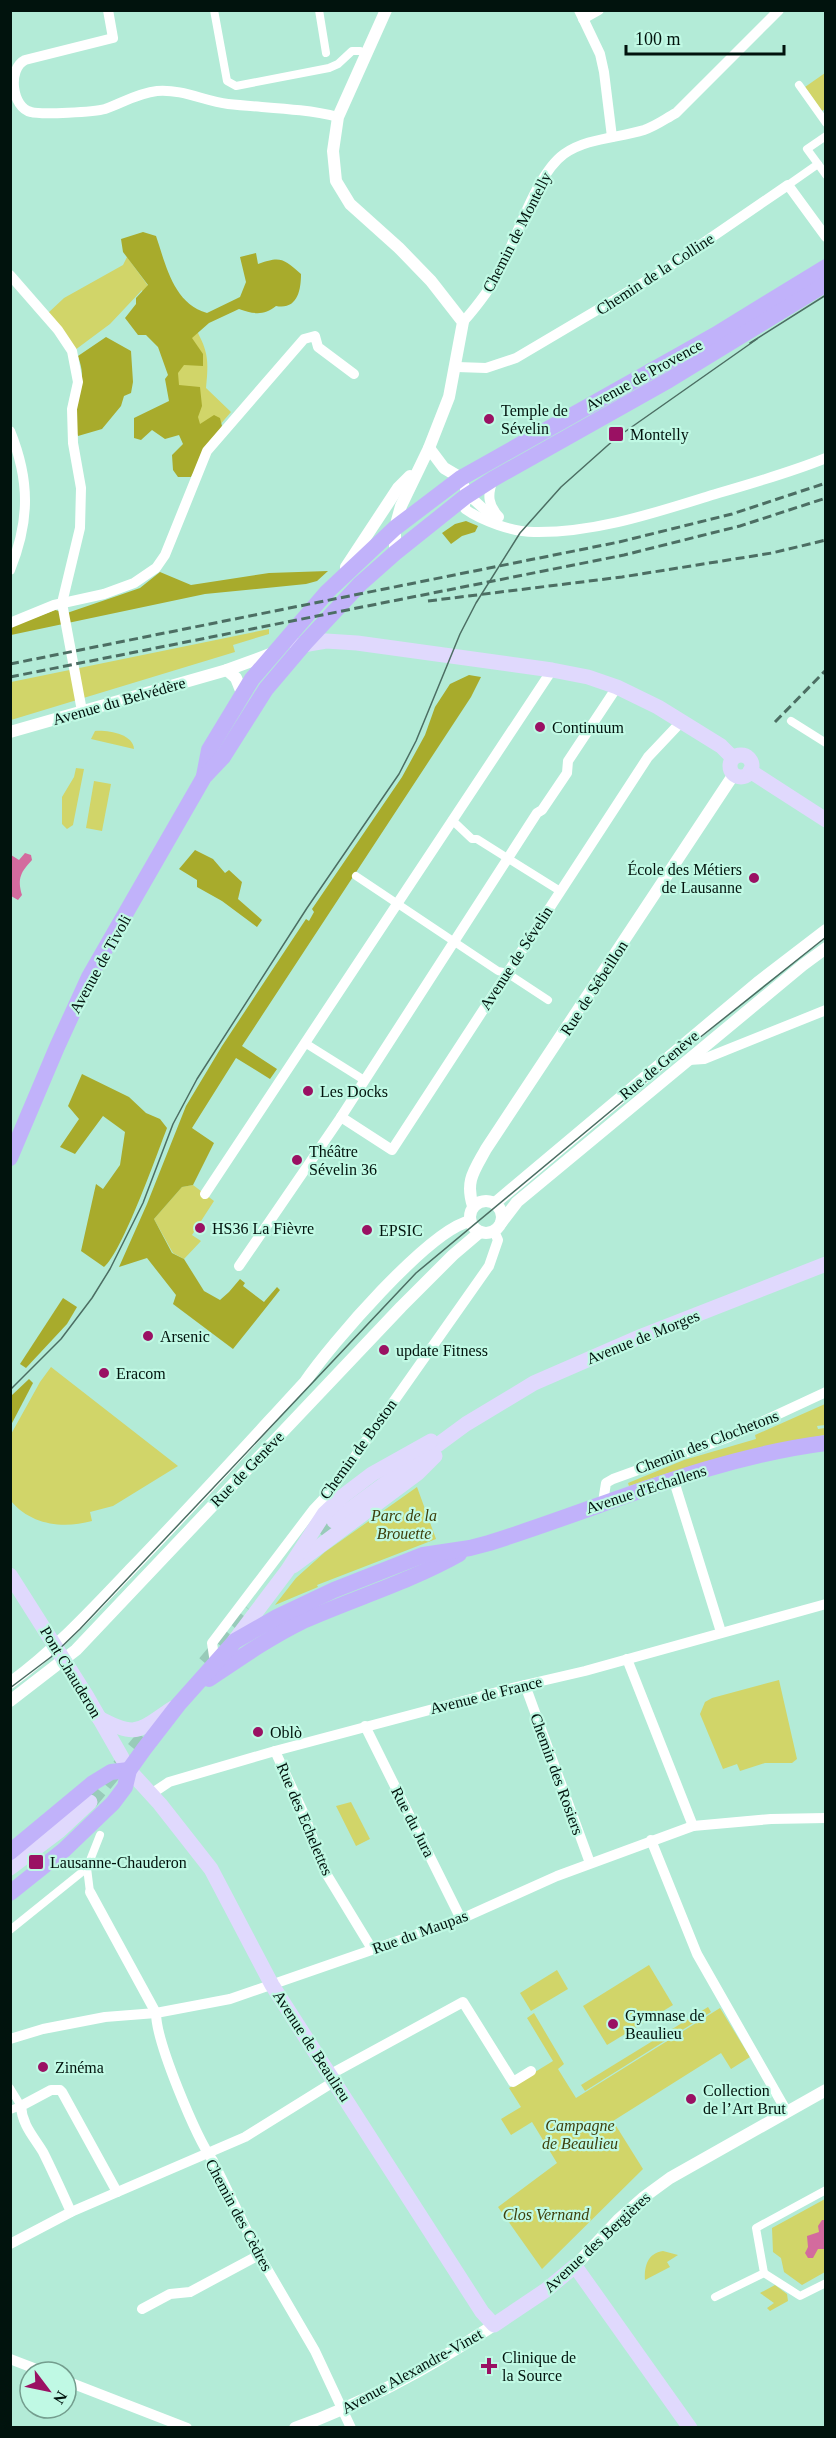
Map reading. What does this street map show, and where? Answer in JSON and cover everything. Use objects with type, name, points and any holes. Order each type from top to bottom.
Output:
[{"type":"main road","name":"Avenue de Provence","points":[[395,528],[461,478],[715,335],[825,267]]},
{"type":"main road","name":"Avenue de Provence","points":[[395,553],[465,497],[493,479],[669,380],[825,284]]},
{"type":"main road","name":"Avenue de Tivoli","points":[[204,777],[209,750],[242,693],[304,616],[395,528]]},
{"type":"main road","name":"Avenue de Tivoli","points":[[10,1158],[68,1021],[89,978],[204,777],[223,757],[266,689],[360,584],[395,553]]},
{"type":"main road","name":"Avenue du Belvédère","points":[[274,653],[308,640]]},
{"type":"main road","points":[[308,640],[357,643],[552,670],[588,677],[617,687],[682,721],[721,746],[733,758],[730,765],[825,820]]},
{"type":"main road","name":"Avenue de Morges","points":[[287,1570],[331,1523],[343,1496],[402,1455],[466,1424],[508,1397],[554,1374],[825,1263]]},
{"type":"main road","name":"Avenue de Morges","points":[[235,1641],[287,1570],[331,1523],[418,1473],[466,1424]]},
{"type":"main road","name":"Avenue d'Echallens","points":[[183,1699],[235,1641],[304,1612],[425,1573],[470,1548],[674,1478],[721,1464],[825,1443]]},
{"type":"main road","name":"Pont Chauderon","points":[[10,1575],[82,1689],[129,1770]]},
{"type":"main road","name":"Avenue d'Echallens","points":[[183,1699],[304,1612]]},
{"type":"main road","points":[[99,1718],[122,1730],[135,1731],[183,1699]]},
{"type":"main road","points":[[10,1893],[64,1850],[113,1803],[124,1787],[129,1770],[183,1699]]},
{"type":"main road","points":[[10,1852],[93,1783],[111,1772],[129,1770]]},
{"type":"main road","name":"Avenue de Beaulieu","points":[[129,1770],[211,1869],[272,1985],[482,2312],[494,2325]]},
{"type":"main road","points":[[10,1868],[59,1831],[90,1802]]},
{"type":"main road","points":[[575,2266],[690,2427]]},
{"type":"main road","name":"Avenue des Bergières","points":[[494,2325],[546,2290],[575,2266]]},
{"type":"street","points":[[108,10],[113,38],[25,60],[18,65],[14,74],[18,100],[22,108],[31,112],[101,110],[138,94],[166,91],[194,94],[226,104],[274,107],[338,117]]},
{"type":"street","points":[[214,10],[227,81],[236,86],[329,68],[338,64],[352,51],[360,51]]},
{"type":"street","points":[[319,10],[326,53]]},
{"type":"street","points":[[386,10],[338,117],[334,135],[333,164],[340,191],[350,204],[399,248],[431,281],[463,322]]},
{"type":"street","points":[[599,10],[581,14],[600,54],[612,137]]},
{"type":"street","name":"Chemin de Montelly","points":[[463,322],[481,303],[500,271],[552,164],[574,148],[656,125],[676,113],[779,10]]},
{"type":"street","points":[[799,85],[825,123]]},
{"type":"street","points":[[825,136],[807,149],[825,175]]},
{"type":"street","points":[[818,164],[788,185],[825,237]]},
{"type":"street","name":"Chemin de la Colline","points":[[457,367],[486,368],[516,358],[658,274],[788,185]]},
{"type":"street","points":[[10,274],[58,330],[72,351],[78,382],[72,409],[73,443],[81,488],[80,528],[62,607],[81,706]]},
{"type":"street","name":"Avenue de Tivoli","points":[[395,553],[395,528],[409,486],[429,448],[449,397],[457,367],[463,322]]},
{"type":"street","points":[[10,623],[134,583],[156,568],[165,555],[207,451],[304,339],[315,336],[318,347],[354,374]]},
{"type":"street","points":[[10,431],[22,469],[26,519],[21,543],[10,570]]},
{"type":"street","points":[[429,448],[444,468],[461,478],[465,487],[465,497],[474,500],[496,520],[531,532],[606,525],[715,495],[798,469],[825,458]]},
{"type":"street","name":"Avenue de Tivoli","points":[[336,583],[398,488],[420,467]]},
{"type":"street","points":[[493,479],[489,500],[491,507],[514,528]]},
{"type":"street","name":"Avenue de Provence","points":[[428,502],[447,497],[465,497]]},
{"type":"street","name":"Avenue du Belvédère","points":[[10,732],[81,706],[226,670],[274,653]]},
{"type":"street","points":[[226,670],[236,678],[242,693]]},
{"type":"street","points":[[206,1194],[552,670]]},
{"type":"street","points":[[239,1266],[341,1117],[454,940],[567,773],[568,761],[617,687]]},
{"type":"street","name":"Avenue de Sévelin","points":[[341,1117],[392,1150],[648,756],[682,721]]},
{"type":"street","points":[[791,721],[825,743]]},
{"type":"street","name":"Rue de Sébeillon","points":[[473,1206],[468,1191],[474,1171],[486,1149],[742,773]]},
{"type":"street","points":[[452,820],[472,839],[477,839],[560,891]]},
{"type":"street","points":[[356,876],[498,971],[507,973],[548,1000]]},
{"type":"street","points":[[824,931],[825,948]]},
{"type":"street","name":"Rue de Genève","points":[[495,1203],[757,983],[824,931]]},
{"type":"street","name":"Rue de Genève","points":[[497,1227],[517,1202],[825,948]]},
{"type":"street","points":[[689,1059],[704,1059],[825,1010]]},
{"type":"street","points":[[305,1042],[364,1080]]},
{"type":"street","points":[[483,1200],[495,1203],[501,1210],[497,1227],[480,1232],[476,1230],[469,1216],[473,1206],[483,1200]]},
{"type":"street","name":"Rue de Genève","points":[[10,1683],[64,1639],[154,1545],[305,1382],[323,1355],[410,1264],[440,1237],[461,1223],[470,1221]]},
{"type":"street","name":"Chemin de Boston","points":[[215,1663],[212,1643],[313,1510],[330,1492],[489,1266],[498,1240],[497,1227]]},
{"type":"street","name":"Rue de Genève","points":[[10,1701],[76,1650],[401,1307],[453,1255],[480,1232]]},
{"type":"street","name":"Chemin des Clochetons","points":[[603,1502],[606,1483],[613,1479],[729,1437],[825,1392]]},
{"type":"street","points":[[674,1478],[721,1632]]},
{"type":"street","name":"Avenue de France","points":[[151,1794],[169,1782],[275,1750],[627,1659],[825,1604]]},
{"type":"street","points":[[627,1659],[693,1826]]},
{"type":"street","name":"Chemin des Rosiers","points":[[525,1684],[590,1863]]},
{"type":"street","name":"Rue du Jura","points":[[365,1726],[461,1919]]},
{"type":"street","name":"Rue des Echelettes","points":[[275,1750],[304,1814],[324,1870],[372,1949]]},
{"type":"street","name":"Rue du Maupas","points":[[10,2039],[43,2029],[105,2017],[156,2013],[214,2004],[461,1919],[545,1880],[693,1826],[771,1819],[825,1818]]},
{"type":"street","points":[[90,1892],[87,1868],[100,1835]]},
{"type":"street","points":[[651,1840],[697,1954],[787,2112]]},
{"type":"street","points":[[10,1930],[87,1868]]},
{"type":"street","name":"Chemin des Cèdres","points":[[90,1892],[156,2013],[158,2030],[181,2096],[206,2153],[213,2161],[259,2255],[315,2351],[351,2427]]},
{"type":"street","points":[[10,2244],[71,2212],[257,2130],[269,2119],[333,2078],[463,2002],[513,2082],[531,2071]]},
{"type":"street","points":[[10,2088],[16,2108],[42,2150],[71,2212]]},
{"type":"street","points":[[16,2108],[51,2090],[60,2090],[117,2192]]},
{"type":"street","name":"Avenue des Bergières","points":[[575,2266],[618,2220],[670,2178],[825,2091]]},
{"type":"street","points":[[825,2190],[756,2228],[764,2272],[800,2296],[825,2283]]},
{"type":"street","points":[[142,2309],[170,2294],[190,2292],[259,2255]]},
{"type":"street","points":[[715,2297],[764,2272]]},
{"type":"street","name":"Avenue Alexandre-Vinet","points":[[295,2427],[343,2409],[409,2376],[494,2325]]},
{"type":"street","points":[[78,2386],[187,2427]]},
{"type":"green space","points":[[825,73],[825,109],[822,111],[805,87]]},
{"type":"green space","points":[[127,257],[165,309],[190,318],[203,344],[207,358],[206,388],[231,412],[206,441],[172,375],[142,290],[110,324],[75,350],[47,314],[64,298],[123,265]]},
{"type":"green space","points":[[269,629],[269,634],[233,645],[235,652],[11,720],[11,682]]},
{"type":"green space","points":[[95,731],[113,732],[125,736],[133,744],[134,749],[91,739]]},
{"type":"green space","points":[[76,768],[84,769],[73,825],[67,829],[62,824],[62,797],[74,777]]},
{"type":"green space","points":[[94,781],[111,784],[102,831],[86,828]]},
{"type":"green space","points":[[193,1185],[214,1201],[192,1235],[201,1241],[184,1259],[173,1253],[154,1219],[182,1187]]},
{"type":"green space","points":[[51,1367],[178,1466],[113,1506],[90,1512],[92,1521],[59,1525],[38,1520],[19,1509],[11,1501],[10,1436]]},
{"type":"green space","points":[[825,1404],[825,1425],[817,1426],[818,1429],[825,1428],[825,1435],[726,1457],[629,1486],[628,1483],[684,1460],[756,1439],[755,1435]]},
{"type":"green space","name":"Parc de la Brouette","points":[[417,1487],[436,1539],[317,1585],[318,1587],[275,1605],[296,1578],[325,1552]]},
{"type":"green space","points":[[779,1680],[797,1759],[792,1763],[765,1763],[740,1771],[737,1764],[723,1769],[700,1714],[705,1702],[712,1698]]},
{"type":"green space","points":[[351,1802],[370,1839],[356,1846],[336,1806]]},
{"type":"green space","points":[[649,1965],[673,2005],[607,2045],[583,2006]]},
{"type":"green space","points":[[557,1970],[568,1989],[531,2011],[520,1993]]},
{"type":"green space","points":[[708,2007],[711,2012],[585,2091],[581,2085]]},
{"type":"green space","name":"Campagne de Beaulieu","points":[[720,2008],[750,2057],[731,2069],[721,2053],[613,2121],[643,2169],[542,2269],[498,2207],[557,2163],[532,2122],[511,2135],[501,2119],[521,2107],[509,2088],[553,2061],[527,2018],[534,2013],[564,2064],[558,2069],[576,2098]]},
{"type":"green space","points":[[825,2199],[825,2272],[802,2285],[784,2272],[781,2258],[773,2252],[772,2228]]},
{"type":"green space","points":[[663,2251],[678,2255],[667,2262],[670,2267],[645,2280],[645,2270],[650,2257]]},
{"type":"green space","points":[[775,2285],[787,2294],[788,2301],[770,2311],[767,2308],[774,2303],[760,2293]]},
{"type":"shaded area","points":[[143,232],[156,236],[172,282],[186,301],[207,313],[240,297],[246,282],[240,257],[256,253],[258,264],[277,259],[290,265],[301,274],[299,293],[289,305],[276,306],[258,313],[239,309],[209,323],[192,338],[203,354],[203,366],[184,365],[178,373],[179,385],[200,387],[202,406],[198,417],[200,424],[214,415],[220,418],[222,426],[191,477],[178,477],[173,470],[172,455],[183,444],[179,435],[165,439],[152,430],[141,440],[134,438],[134,418],[169,401],[165,379],[168,375],[158,347],[146,335],[138,335],[125,318],[136,304],[136,298],[148,285],[123,252],[121,239]]},
{"type":"shaded area","points":[[106,337],[131,351],[133,382],[131,393],[124,396],[121,406],[102,429],[78,436],[74,421],[82,375],[78,356]]},
{"type":"shaded area","points":[[466,521],[478,526],[475,532],[462,536],[451,544],[442,533],[455,524]]},
{"type":"shaded area","points":[[328,571],[317,581],[306,584],[205,594],[11,635],[11,627],[55,610],[67,613],[140,588],[160,572],[191,585],[269,573]]},
{"type":"shaded area","points":[[469,675],[481,677],[471,697],[242,1046],[277,1069],[270,1079],[236,1058],[192,1128],[214,1143],[193,1185],[182,1187],[154,1219],[172,1253],[184,1259],[204,1291],[220,1300],[240,1279],[245,1283],[243,1286],[264,1302],[277,1287],[280,1290],[233,1349],[173,1304],[176,1295],[147,1258],[119,1267],[186,1106],[222,1046],[306,919],[309,921],[314,912],[312,909],[402,777],[425,735],[435,707],[450,684]]},
{"type":"shaded area","points":[[195,850],[213,859],[225,873],[229,870],[242,882],[238,899],[262,920],[257,927],[222,901],[197,887],[197,880],[179,869]]},
{"type":"shaded area","points":[[25,853],[31,855],[32,860],[21,876],[22,895],[18,900],[11,896],[11,855],[19,860]]},
{"type":"shaded area","points":[[82,1074],[129,1097],[146,1113],[160,1119],[167,1128],[129,1224],[104,1267],[81,1251],[96,1184],[103,1189],[120,1165],[125,1132],[103,1116],[75,1154],[60,1147],[79,1119],[68,1106]]},
{"type":"shaded area","points":[[63,1298],[77,1307],[67,1324],[26,1368],[20,1364]]},
{"type":"shaded area","points":[[29,1379],[33,1383],[11,1425],[11,1396]]},
{"type":"shaded area","points":[[822,2220],[825,2220],[825,2249],[818,2249],[813,2258],[808,2258],[805,2253],[808,2247],[807,2236],[819,2232],[818,2226]]},
{"type":"tunnel","points":[[304,1550],[334,1521]]},
{"type":"tunnel","points":[[205,1663],[250,1610]]},
{"type":"tunnel","points":[[90,1802],[146,1734]]},
{"type":"tram line","points":[[750,343],[826,295]]},
{"type":"tram line","points":[[10,1390],[61,1339],[92,1298],[110,1269],[143,1203],[173,1124],[197,1079],[307,908],[399,774],[416,741],[460,634],[476,603],[520,533],[561,487],[616,438],[757,339]]},
{"type":"tram line","points":[[10,1688],[51,1657],[80,1629],[416,1273],[683,1051],[826,937]]},
{"type":"railway","points":[[10,664],[619,542],[732,514],[826,483]]},
{"type":"railway","points":[[10,677],[624,555],[740,526],[826,498]]},
{"type":"railway","points":[[428,601],[622,577],[772,553],[826,540]]},
{"type":"railway","points":[[775,722],[826,670]]},
{"type":"place","name":"Temple de Sévelin","points":[[489,419]]},
{"type":"place","name":"Montelly","points":[[616,434]]},
{"type":"place","name":"Continuum","points":[[540,727]]},
{"type":"place","name":"École des Métiers de Lausanne","points":[[754,878]]},
{"type":"place","name":"Les Docks","points":[[308,1091]]},
{"type":"place","name":"Théâtre Sévelin 36","points":[[297,1160]]},
{"type":"place","name":"HS36 La Fièvre","points":[[200,1228]]},
{"type":"place","name":"EPSIC","points":[[367,1230]]},
{"type":"place","name":"Arsenic","points":[[148,1336]]},
{"type":"place","name":"update Fitness","points":[[384,1350]]},
{"type":"place","name":"Eracom","points":[[104,1373]]},
{"type":"place","name":"Oblò","points":[[258,1732]]},
{"type":"place","name":"Lausanne-Chauderon","points":[[36,1862]]},
{"type":"place","name":"Gymnase de Beaulieu","points":[[613,2024]]},
{"type":"place","name":"Zinéma","points":[[43,2067]]},
{"type":"place","name":"Collection de l’Art Brut","points":[[691,2099]]},
{"type":"place","name":"Clinique de la Source","points":[[489,2366]]},
{"type":"park label","name":"Clos Vernand","points":[[546,2214]]}]
